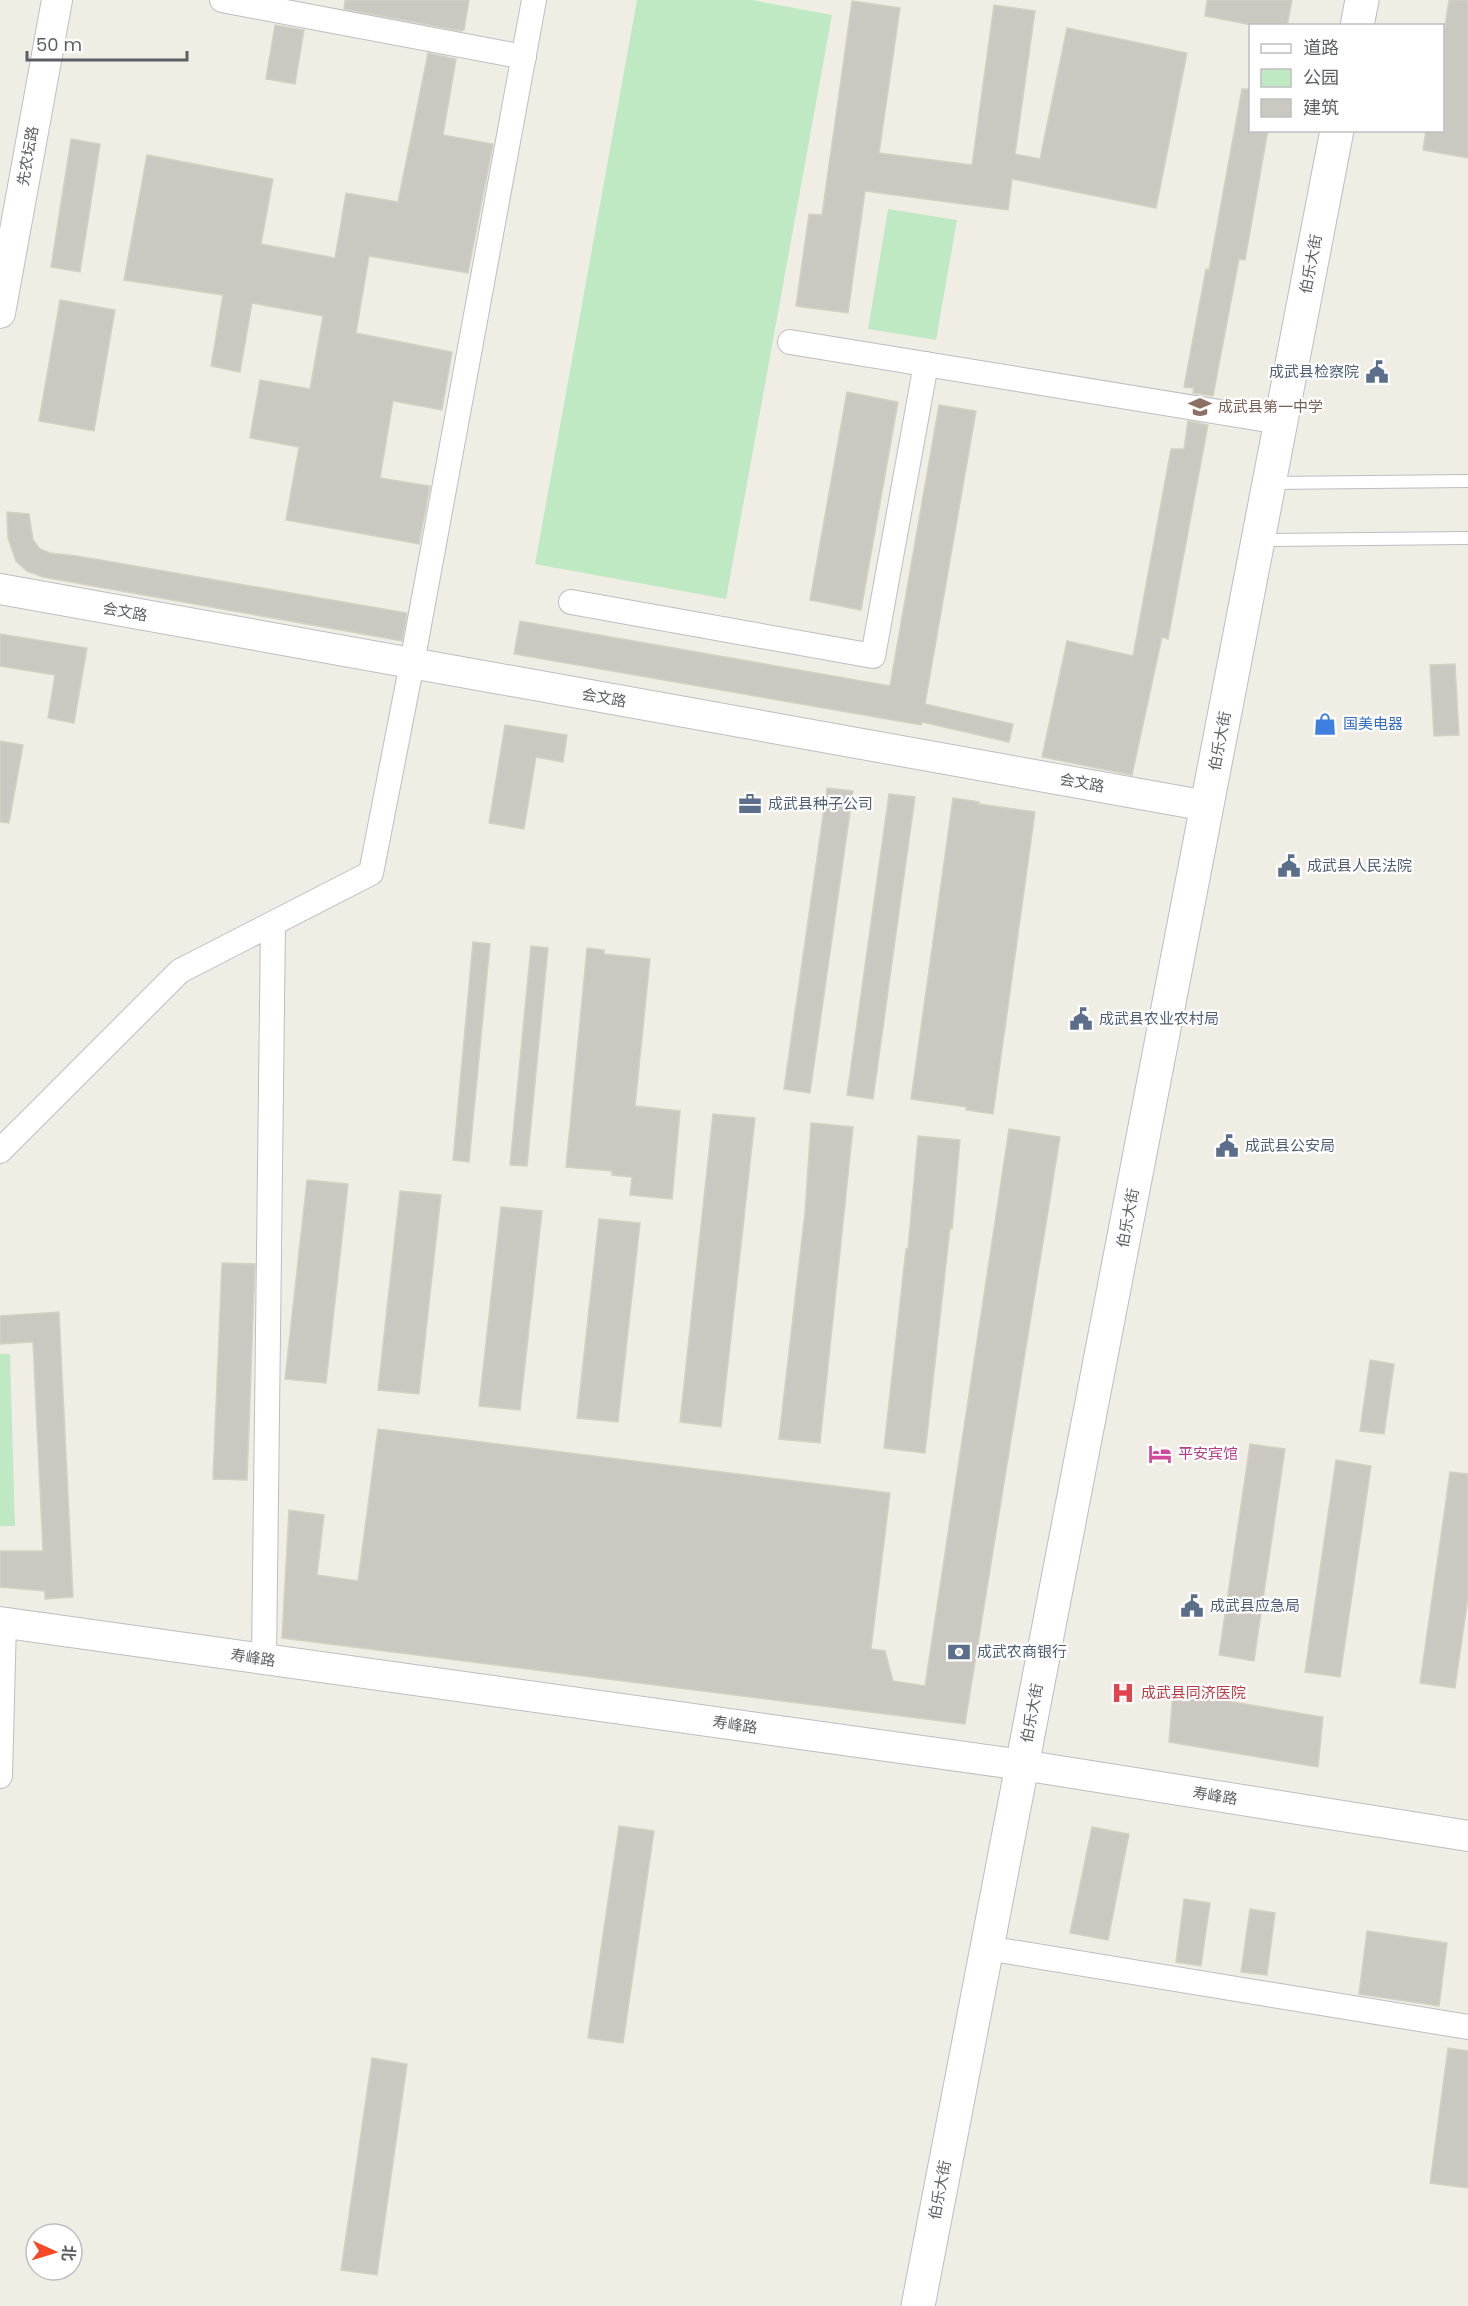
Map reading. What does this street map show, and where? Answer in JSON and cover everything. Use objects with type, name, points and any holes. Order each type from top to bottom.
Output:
[{"type":"main road","points":[[1358,24],[1362,0]]},
{"type":"main road","name":"伯乐大街","points":[[918,2306],[1337,132]]},
{"type":"street","name":"先农坛路","points":[[0,313],[57,0]]},
{"type":"street","points":[[222,0],[524,57]]},
{"type":"street","points":[[0,1151],[180,971],[372,873],[534,0]]},
{"type":"street","points":[[790,342],[1281,422]]},
{"type":"street","points":[[571,602],[873,656],[926,364]]},
{"type":"street","name":"会文路","points":[[0,589],[1207,806]]},
{"type":"street","points":[[264,1659],[273,924]]},
{"type":"street","points":[[0,1776],[2,1623]]},
{"type":"street","name":"寿峰路","points":[[2,1623],[1022,1765],[1468,1836]]},
{"type":"street","points":[[987,1948],[1468,2027]]},
{"type":"lane","points":[[1269,483],[1468,481]]},
{"type":"lane","points":[[1258,540],[1468,538]]},
{"type":"green space","points":[[637,0],[752,0],[832,15],[726,599],[535,564]]},
{"type":"green space","points":[[888,209],[957,220],[936,340],[868,329]]},
{"type":"green space","points":[[0,1354],[10,1354],[15,1526],[0,1526]]},
{"type":"building","points":[[345,0],[469,0],[464,30],[461,31],[344,9]]},
{"type":"building","points":[[1207,0],[1292,0],[1287,24],[1249,24],[1205,16]]},
{"type":"building","points":[[1449,0],[1468,0],[1468,158],[1423,150],[1426,132],[1444,132],[1444,32]]},
{"type":"building","points":[[852,1],[900,8],[879,153],[972,165],[994,5],[1035,11],[1015,154],[1040,159],[1067,28],[1187,53],[1156,208],[1012,179],[1008,210],[865,191],[848,313],[796,306],[809,214],[822,215]]},
{"type":"building","points":[[275,25],[304,30],[295,84],[266,79]]},
{"type":"building","points":[[428,53],[456,59],[443,135],[493,144],[468,273],[369,256],[356,333],[452,352],[442,410],[393,401],[380,478],[430,486],[419,544],[286,520],[299,447],[250,438],[260,380],[310,389],[323,316],[252,303],[240,372],[211,366],[223,295],[124,280],[147,155],[273,179],[261,244],[335,258],[346,193],[398,202]]},
{"type":"building","points":[[1242,89],[1249,89],[1249,132],[1268,132],[1245,260],[1239,259],[1213,396],[1193,393],[1194,388],[1184,387],[1206,269],[1209,270]]},
{"type":"building","points":[[71,139],[100,144],[80,272],[51,267]]},
{"type":"building","points":[[60,300],[115,310],[94,431],[39,421]]},
{"type":"building","points":[[847,392],[898,402],[861,610],[810,600]]},
{"type":"building","points":[[939,405],[976,411],[925,704],[1013,724],[1009,742],[922,722],[921,725],[514,654],[520,621],[890,686]]},
{"type":"building","points":[[1188,421],[1208,425],[1168,639],[1162,637],[1132,775],[1042,757],[1067,641],[1133,656],[1171,449],[1184,449]]},
{"type":"building","points":[[7,512],[29,514],[33,540],[40,549],[50,553],[407,613],[402,641],[43,577],[27,571],[16,561],[8,538]]},
{"type":"building","points":[[0,634],[87,648],[74,723],[48,718],[55,675],[0,666]]},
{"type":"building","points":[[1455,664],[1459,735],[1434,736],[1430,665]]},
{"type":"building","points":[[505,725],[567,735],[563,762],[536,757],[524,829],[489,823]]},
{"type":"building","points":[[0,741],[23,745],[9,823],[0,822]]},
{"type":"building","points":[[827,788],[853,791],[810,1093],[784,1089]]},
{"type":"building","points":[[889,794],[915,797],[873,1099],[847,1095]]},
{"type":"building","points":[[953,798],[1035,812],[993,1114],[966,1110],[967,1107],[911,1099]]},
{"type":"building","points":[[473,942],[490,944],[469,1162],[453,1160]]},
{"type":"building","points":[[531,946],[548,948],[527,1166],[510,1165]]},
{"type":"building","points":[[587,948],[604,950],[604,954],[650,959],[635,1106],[680,1111],[672,1199],[630,1195],[632,1177],[612,1175],[612,1171],[566,1167]]},
{"type":"building","points":[[713,1114],[755,1118],[721,1427],[680,1422]]},
{"type":"building","points":[[811,1123],[853,1127],[820,1443],[779,1439],[805,1212]]},
{"type":"building","points":[[1009,1129],[1060,1137],[965,1724],[282,1638],[289,1510],[324,1515],[317,1575],[358,1581],[378,1429],[890,1493],[871,1649],[885,1651],[893,1681],[925,1686]]},
{"type":"building","points":[[918,1136],[960,1140],[952,1229],[950,1228],[925,1453],[884,1448],[906,1249],[908,1249]]},
{"type":"building","points":[[307,1180],[348,1184],[326,1383],[285,1379]]},
{"type":"building","points":[[400,1191],[441,1195],[419,1394],[378,1390]]},
{"type":"building","points":[[501,1207],[542,1211],[520,1410],[479,1406]]},
{"type":"building","points":[[599,1219],[640,1223],[618,1422],[577,1418]]},
{"type":"building","points":[[222,1263],[255,1264],[247,1480],[213,1479]]},
{"type":"building","points":[[59,1312],[73,1597],[45,1599],[45,1591],[0,1587],[0,1551],[43,1551],[33,1342],[0,1344],[0,1316]]},
{"type":"building","points":[[1370,1360],[1394,1364],[1384,1434],[1360,1431]]},
{"type":"building","points":[[1250,1444],[1285,1449],[1254,1661],[1219,1655]]},
{"type":"building","points":[[1336,1460],[1371,1466],[1340,1677],[1305,1672]]},
{"type":"building","points":[[1450,1472],[1468,1474],[1468,1597],[1455,1688],[1420,1683]]},
{"type":"building","points":[[1173,1692],[1323,1717],[1318,1767],[1169,1742]]},
{"type":"building","points":[[619,1826],[654,1831],[623,2043],[588,2038]]},
{"type":"building","points":[[1092,1827],[1129,1834],[1108,1940],[1070,1933]]},
{"type":"building","points":[[1184,1899],[1210,1903],[1201,1966],[1176,1962]]},
{"type":"building","points":[[1250,1909],[1275,1913],[1267,1975],[1241,1972]]},
{"type":"building","points":[[1367,1931],[1447,1943],[1439,2006],[1359,1994]]},
{"type":"building","points":[[1448,2048],[1468,2051],[1468,2188],[1430,2183]]},
{"type":"building","points":[[372,2058],[407,2064],[377,2275],[341,2270]]},
{"type":"place","name":"成武县检察院","points":[[1377,372]]},
{"type":"place","name":"成武县第一中学","points":[[1200,407]]},
{"type":"place","name":"国美电器","points":[[1325,724]]},
{"type":"place","name":"成武县种子公司","points":[[750,804]]},
{"type":"place","name":"成武县人民法院","points":[[1289,866]]},
{"type":"place","name":"成武县农业农村局","points":[[1081,1019]]},
{"type":"place","name":"成武县公安局","points":[[1227,1146]]},
{"type":"place","name":"平安宾馆","points":[[1160,1454]]},
{"type":"place","name":"成武县应急局","points":[[1192,1606]]},
{"type":"place","name":"成武农商银行","points":[[959,1652]]},
{"type":"place","name":"成武县同济医院","points":[[1123,1693]]}]
